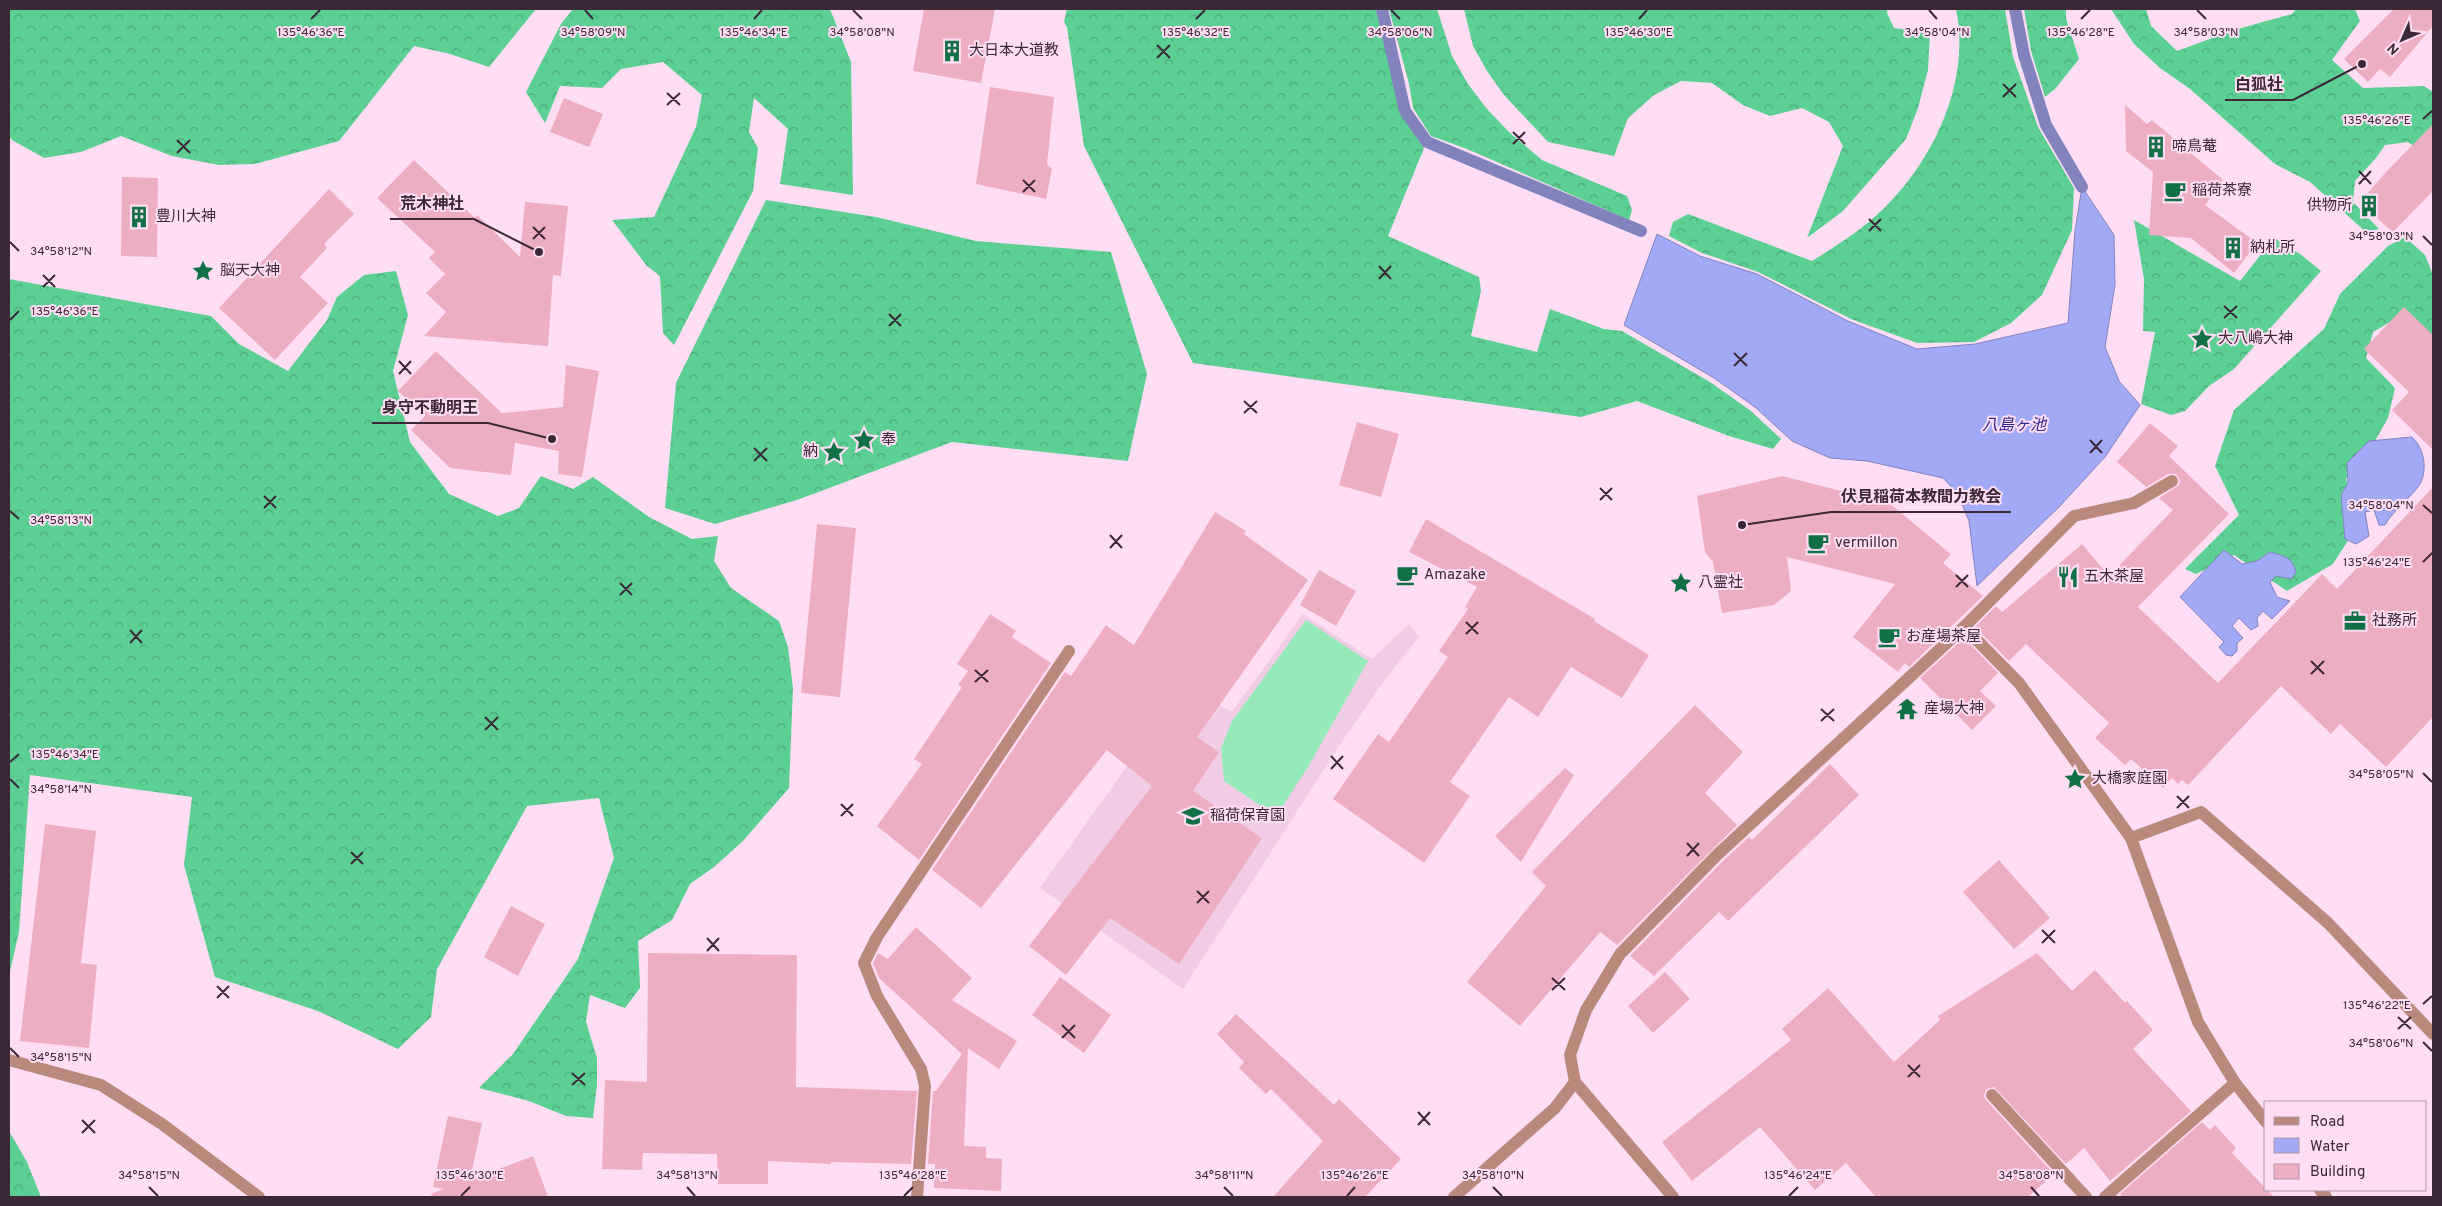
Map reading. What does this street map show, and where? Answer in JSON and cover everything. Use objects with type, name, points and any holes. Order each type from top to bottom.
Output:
[{"type":"street","points":[[1673,1197],[1575,1082],[1570,1056],[1586,1010],[1620,954],[1718,854],[1964,627],[2074,516],[2134,503],[2172,482]]},
{"type":"street","points":[[1964,627],[2019,683],[2131,838],[2198,1022],[2235,1083],[2264,1119]]},
{"type":"street","points":[[917,1197],[926,1086],[921,1069],[877,996],[864,963],[877,936],[1070,651]]},
{"type":"street","points":[[2131,838],[2201,812],[2328,923],[2433,1034]]},
{"type":"street","points":[[9,1060],[101,1085],[162,1124],[259,1197]]},
{"type":"street","points":[[1454,1197],[1555,1108],[1575,1082]]},
{"type":"street","points":[[2105,1197],[2235,1083]]},
{"type":"street","points":[[1992,1095],[2086,1197]]},
{"type":"shaded area","name":"稲荷保育園","points":[[1303,614],[1372,659],[1409,624],[1419,637],[1384,681],[1341,743],[1183,989],[1040,888],[1173,702],[1212,701],[1232,712]]},
{"type":"green space","points":[[9,9],[536,9],[489,67],[450,54],[414,46],[339,141],[255,164],[219,165],[172,156],[121,136],[81,152],[44,158],[12,140],[9,136]]},
{"type":"green space","points":[[573,9],[830,9],[851,62],[853,195],[780,184],[788,129],[754,98],[749,132],[758,148],[753,191],[674,345],[663,333],[660,276],[647,266],[612,220],[654,217],[696,127],[702,95],[663,62],[621,69],[602,88],[560,86],[545,123],[526,92],[561,24]]},
{"type":"green space","points":[[1067,9],[1376,9],[1400,112],[1424,148],[1388,236],[1479,277],[1481,291],[1471,336],[1537,352],[1550,309],[1604,329],[1622,331],[1710,382],[1751,411],[1781,439],[1773,449],[1729,436],[1637,401],[1581,417],[1193,363],[1084,146],[1067,27],[1064,22]]},
{"type":"green space","points":[[1389,9],[1437,9],[1452,56],[1468,84],[1487,109],[1509,132],[1542,160],[1627,196],[1632,210],[1629,220],[1467,149],[1431,136],[1413,108],[1409,84]]},
{"type":"green space","points":[[1464,9],[1888,9],[1887,13],[1894,28],[1930,33],[1928,70],[1918,108],[1906,139],[1843,211],[1807,238],[1843,146],[1829,122],[1802,108],[1770,116],[1743,105],[1712,83],[1681,81],[1654,95],[1628,118],[1614,156],[1548,142],[1504,95],[1487,71],[1473,46]]},
{"type":"green space","points":[[1956,9],[2005,9],[2013,57],[2038,127],[2074,188],[2072,230],[2042,295],[2011,323],[1974,342],[1917,343],[1851,319],[1758,272],[1702,253],[1669,236],[1673,222],[1688,214],[1812,261],[1860,229],[1883,209],[1904,186],[1923,160],[1938,131],[1950,102],[1957,71],[1959,40]]},
{"type":"green space","points":[[2024,9],[2066,9],[2066,18],[2079,59],[2055,89],[2045,97],[2031,51]]},
{"type":"green space","points":[[2111,9],[2146,9],[2151,26],[2177,51],[2234,30],[2292,14],[2296,9],[2355,9],[2360,21],[2332,60],[2363,88],[2424,86],[2433,92],[2433,160],[2408,142],[2385,145],[2355,181],[2353,202],[2379,229],[2366,232],[2310,182],[2275,164],[2190,89],[2160,68],[2134,44]]},
{"type":"green space","points":[[766,200],[876,217],[976,241],[1111,252],[1147,374],[1128,461],[952,442],[797,500],[715,524],[665,508],[676,383]]},
{"type":"green space","points":[[2134,220],[2240,281],[2274,238],[2300,254],[2321,271],[2234,369],[2209,386],[2185,411],[2171,415],[2141,404],[2155,332],[2143,331],[2144,279]]},
{"type":"green space","points":[[2405,237],[2425,255],[2433,275],[2433,340],[2422,328],[2404,314],[2373,332],[2366,358],[2395,388],[2388,418],[2376,439],[2346,479],[2358,525],[2333,564],[2287,591],[2234,555],[2196,574],[2185,569],[2239,515],[2215,466],[2234,410],[2324,329],[2340,294],[2388,246]]},
{"type":"green space","points":[[396,271],[408,315],[393,371],[410,442],[449,494],[498,516],[519,508],[541,476],[573,489],[593,477],[649,517],[692,539],[718,536],[714,561],[731,588],[779,621],[788,647],[793,688],[789,788],[743,841],[714,867],[690,884],[672,920],[638,941],[640,988],[625,1008],[590,995],[586,1022],[597,1058],[597,1085],[593,1118],[566,1116],[529,1101],[479,1088],[513,1054],[578,959],[614,858],[599,798],[527,806],[437,969],[431,1017],[398,1049],[318,1011],[215,977],[184,865],[192,797],[30,775],[19,932],[9,976],[9,279],[211,316],[239,344],[288,371],[327,320],[337,297],[364,275]]},
{"type":"green space","points":[[1306,620],[1368,661],[1308,767],[1276,816],[1224,781],[1221,748],[1232,721]]},
{"type":"green space","points":[[9,1131],[27,1162],[41,1197],[9,1197]]},
{"type":"water","name":"八島ヶ池","points":[[2082,187],[2114,235],[2115,285],[2105,347],[2119,381],[2140,405],[2105,457],[2059,507],[1977,586],[1969,521],[1958,494],[1943,478],[1867,461],[1830,458],[1792,441],[1755,407],[1714,378],[1624,325],[1657,234],[1700,256],[1757,274],[1848,321],[1917,349],[1975,344],[2068,323],[2075,231]]},
{"type":"water","points":[[2412,437],[2424,459],[2424,472],[2420,484],[2385,525],[2379,525],[2374,510],[2365,512],[2369,536],[2356,544],[2345,539],[2341,495],[2348,483],[2347,463],[2369,441]]},
{"type":"water","points":[[2224,550],[2242,564],[2257,561],[2270,552],[2280,555],[2291,561],[2296,573],[2291,579],[2276,576],[2270,582],[2277,597],[2290,601],[2272,619],[2263,611],[2257,618],[2258,626],[2251,630],[2239,618],[2232,626],[2243,638],[2237,643],[2237,651],[2232,656],[2226,655],[2219,647],[2224,642],[2180,597]]},
{"type":"building","name":"大日本大道教","points":[[924,9],[995,9],[981,83],[913,71]]},
{"type":"building","points":[[2394,9],[2433,9],[2433,26],[2390,77],[2380,69],[2368,82],[2344,59]]},
{"type":"building","points":[[990,87],[1054,97],[1047,164],[1052,169],[1046,199],[976,184]]},
{"type":"building","points":[[564,98],[603,114],[589,147],[550,132]]},
{"type":"building","name":"啼鳥菴","points":[[2125,105],[2147,124],[2152,120],[2223,180],[2205,205],[2257,243],[2234,273],[2191,238],[2149,235],[2153,172],[2126,151]]},
{"type":"building","points":[[2433,124],[2433,191],[2393,232],[2359,203]]},
{"type":"building","points":[[414,160],[475,218],[477,215],[520,257],[525,202],[568,206],[561,276],[553,275],[548,346],[424,336],[446,312],[426,293],[445,274],[429,258],[435,252],[377,198]]},
{"type":"building","name":"豊川大神","points":[[122,177],[158,178],[157,257],[121,256]]},
{"type":"building","points":[[329,189],[354,214],[324,244],[327,248],[300,277],[328,303],[275,360],[219,308]]},
{"type":"building","points":[[2404,307],[2433,335],[2433,450],[2392,410],[2409,392],[2364,349]]},
{"type":"building","points":[[436,351],[502,413],[563,407],[566,365],[599,371],[582,477],[558,474],[559,451],[515,443],[511,475],[450,468],[411,430],[425,416],[398,391]]},
{"type":"building","points":[[1357,422],[1399,434],[1381,497],[1339,485]]},
{"type":"building","points":[[2150,423],[2178,446],[2169,456],[2229,514],[2138,607],[2218,683],[2322,574],[2337,589],[2433,487],[2433,717],[2386,767],[2340,724],[2331,734],[2281,686],[2188,785],[2182,780],[2178,784],[2172,778],[2163,788],[2131,759],[2125,765],[2095,738],[2109,723],[2026,644],[2009,661],[1975,627],[1996,606],[2002,612],[2082,544],[2109,576],[2173,510],[2159,498],[2179,485],[2180,480],[2176,474],[2168,474],[2146,487],[2117,462]]},
{"type":"building","points":[[1782,476],[1865,497],[1872,489],[1951,554],[1943,563],[1983,596],[1909,667],[1905,663],[1898,672],[1853,637],[1895,584],[1787,557],[1791,591],[1774,605],[1722,613],[1713,562],[1705,552],[1697,496]]},
{"type":"building","points":[[1215,512],[1246,531],[1244,534],[1308,580],[1197,737],[1219,752],[1193,791],[1262,838],[1179,964],[1110,918],[1066,975],[1029,946],[1152,786],[1107,750],[981,908],[932,870],[1065,672],[1071,676],[1106,625],[1134,645]]},
{"type":"building","points":[[1426,519],[1595,619],[1594,621],[1649,655],[1622,698],[1571,667],[1538,717],[1509,697],[1450,782],[1470,796],[1424,863],[1333,799],[1378,734],[1389,742],[1448,657],[1439,651],[1468,609],[1465,607],[1477,587],[1409,552]]},
{"type":"building","points":[[817,524],[856,528],[840,697],[801,693]]},
{"type":"building","points":[[1319,570],[1356,591],[1336,626],[1300,605]]},
{"type":"building","points":[[990,614],[1016,631],[1012,637],[1051,663],[919,860],[877,826],[922,764],[914,759],[962,687],[958,685],[968,671],[957,664]]},
{"type":"building","points":[[1964,638],[1998,673],[1980,691],[1996,706],[1972,730],[1920,678]]},
{"type":"building","points":[[1695,705],[1743,752],[1705,793],[1737,825],[1617,945],[1600,932],[1520,1026],[1467,982],[1546,886],[1532,872]]},
{"type":"building","points":[[1830,764],[1859,795],[1728,921],[1719,912],[1654,976],[1630,956],[1724,860],[1749,837],[1752,840]]},
{"type":"building","points":[[1565,768],[1574,775],[1521,862],[1495,836]]},
{"type":"building","points":[[45,824],[96,831],[81,963],[97,965],[89,1048],[20,1041]]},
{"type":"building","points":[[1999,860],[2050,918],[2014,949],[1963,892]]},
{"type":"building","points":[[511,906],[545,924],[518,976],[484,957]]},
{"type":"building","points":[[916,927],[972,978],[952,1000],[1017,1041],[999,1069],[968,1048],[964,1146],[986,1147],[986,1158],[1002,1159],[1001,1191],[934,1188],[935,1164],[928,1164],[933,1091],[936,1091],[962,1054],[879,978],[873,963],[878,953],[888,959]]},
{"type":"building","points":[[648,953],[797,955],[796,1087],[917,1091],[911,1164],[831,1162],[831,1164],[768,1161],[768,1184],[718,1184],[717,1154],[643,1153],[642,1170],[602,1169],[605,1080],[647,1082]]},
{"type":"building","points":[[2037,953],[2072,991],[2095,970],[2125,1003],[2127,1001],[2153,1030],[2133,1049],[2191,1111],[2110,1181],[2084,1148],[2066,1164],[1994,1087],[1986,1089],[1984,1096],[1986,1100],[2054,1174],[2028,1197],[1876,1197],[1846,1163],[1815,1190],[1760,1127],[1692,1181],[1662,1142],[1791,1040],[1782,1029],[1828,988],[1894,1062],[1940,1020],[1938,1016]]},
{"type":"building","points":[[1665,972],[1690,999],[1653,1033],[1628,1006]]},
{"type":"building","points":[[1060,977],[1111,1015],[1084,1053],[1032,1015]]},
{"type":"building","points":[[1236,1014],[1334,1105],[1339,1099],[1401,1159],[1365,1197],[1273,1197],[1323,1141],[1271,1089],[1266,1094],[1239,1068],[1244,1062],[1217,1034]]},
{"type":"building","points":[[448,1116],[482,1123],[470,1180],[533,1156],[548,1197],[432,1197],[431,1194],[444,1189],[433,1187]]},
{"type":"building","points":[[2202,1122],[2210,1130],[2215,1125],[2236,1148],[2232,1153],[2264,1187],[2264,1191],[2268,1191],[2274,1197],[2123,1197],[2120,1194]]},
{"type":"waterway","points":[[1382,9],[1405,111],[1427,142],[1641,231]]},
{"type":"waterway","points":[[2015,9],[2024,55],[2046,125],[2082,187]]},
{"type":"place","name":"大日本大道教","points":[[952,51]]},
{"type":"place","name":"白狐社","points":[[2362,64]]},
{"type":"place","name":"啼鳥菴","points":[[2156,147]]},
{"type":"place","name":"稲荷茶寮","points":[[2175,191]]},
{"type":"place","name":"供物所","points":[[2369,206]]},
{"type":"place","name":"豊川大神","points":[[139,217]]},
{"type":"place","name":"納札所","points":[[2233,248]]},
{"type":"place","name":"荒木神社","points":[[539,252]]},
{"type":"place","name":"脳天大神","points":[[203,271]]},
{"type":"place","name":"大八嶋大神","points":[[2202,339]]},
{"type":"place","name":"身守不動明王","points":[[552,439]]},
{"type":"place","name":"奉","points":[[864,440]]},
{"type":"place","name":"納","points":[[834,452]]},
{"type":"place","name":"伏見稲荷本教間力教会","points":[[1742,525]]},
{"type":"place","name":"vermillon","points":[[1818,543]]},
{"type":"place","name":"Amazake","points":[[1407,575]]},
{"type":"place","name":"五木茶屋","points":[[2068,577]]},
{"type":"place","name":"八霊社","points":[[1681,583]]},
{"type":"place","name":"社務所","points":[[2355,621]]},
{"type":"place","name":"お産場茶屋","points":[[1889,637]]},
{"type":"place","name":"産場大神","points":[[1907,709]]},
{"type":"place","name":"大橋家庭園","points":[[2075,779]]},
{"type":"place","name":"稲荷保育園","points":[[1193,816]]}]
